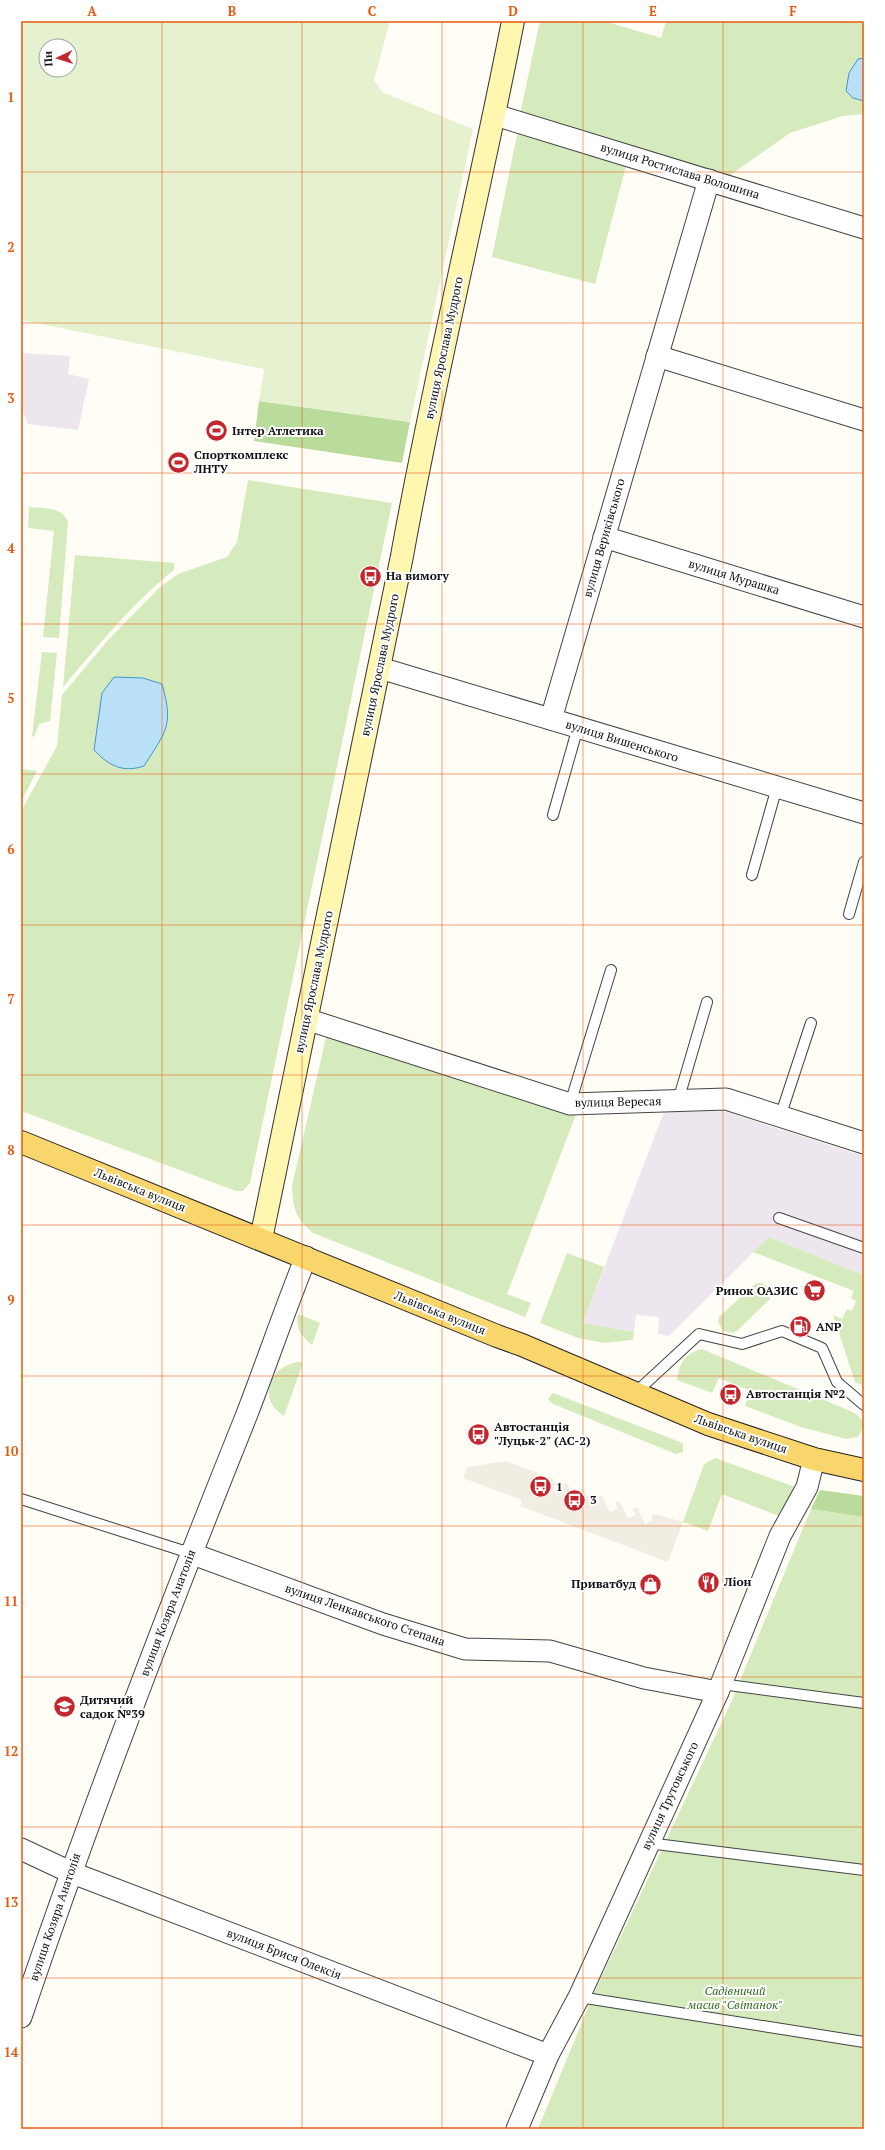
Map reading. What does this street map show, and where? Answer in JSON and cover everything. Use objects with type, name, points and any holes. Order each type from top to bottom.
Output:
[{"type":"main road","name":"вулиця Ярослава Мудрого","points":[[261,1239],[380,668],[414,485],[495,115],[514,21]]},
{"type":"main road","name":"Львівська вулиця","points":[[21,1142],[522,1345],[634,1394],[708,1424],[814,1459],[864,1470]]},
{"type":"street","name":"вулиця Ростислава Волошина","points":[[495,115],[864,228]]},
{"type":"street","name":"вулиця Вериківського","points":[[551,719],[709,180]]},
{"type":"street","points":[[657,356],[864,420]]},
{"type":"street","name":"вулиця Мурашка","points":[[604,537],[864,616]]},
{"type":"street","name":"вулиця Вишенського","points":[[380,668],[864,814]]},
{"type":"street","name":"вулиця Вересая","points":[[306,1019],[570,1104],[726,1099],[864,1143]]},
{"type":"street","name":"вулиця Козяра Анатолія","points":[[21,2017],[70,1872],[190,1553],[247,1412],[306,1257]]},
{"type":"street","name":"вулиця Трутовського","points":[[517,2129],[548,2055],[579,1997],[719,1688],[780,1536],[807,1487],[814,1459]]},
{"type":"street","name":"вулиця Ленкавського Степана","points":[[190,1553],[383,1624],[465,1649],[550,1651],[644,1678],[719,1688]]},
{"type":"street","name":"вулиця Брися Олексія","points":[[21,1849],[70,1872],[548,2055]]},
{"type":"lane","points":[[553,814],[578,727]]},
{"type":"lane","points":[[752,875],[777,787]]},
{"type":"lane","points":[[849,914],[864,862]]},
{"type":"lane","points":[[570,1104],[610,970]]},
{"type":"lane","points":[[678,1101],[707,1002]]},
{"type":"lane","points":[[780,1117],[811,1023]]},
{"type":"lane","points":[[779,1218],[864,1248]]},
{"type":"lane","points":[[634,1394],[699,1334],[742,1344],[782,1331],[822,1348],[837,1382],[864,1405]]},
{"type":"lane","name":"вулиця Ленкавського Степана","points":[[21,1500],[190,1553]]},
{"type":"lane","points":[[719,1688],[864,1703]]},
{"type":"lane","points":[[648,1843],[864,1870]]},
{"type":"lane","points":[[579,1997],[864,2042]]},
{"type":"shaded area","points":[[21,353],[70,356],[68,374],[89,379],[78,430],[28,424],[24,414],[21,414]]},
{"type":"shaded area","points":[[723,1111],[864,1156],[864,1275],[769,1237],[669,1336],[658,1334],[659,1317],[636,1315],[634,1332],[583,1323],[664,1112]]},
{"type":"shaded area","points":[[506,1461],[538,1473],[540,1487],[548,1486],[547,1479],[553,1478],[555,1493],[564,1491],[562,1484],[567,1483],[575,1500],[582,1496],[580,1491],[584,1489],[592,1506],[600,1502],[598,1497],[601,1495],[610,1512],[618,1508],[615,1503],[619,1501],[628,1518],[635,1515],[633,1509],[637,1507],[645,1524],[653,1520],[651,1515],[655,1514],[683,1522],[668,1562],[520,1506],[522,1500],[463,1478],[467,1467]]},
{"type":"green space","points":[[21,21],[390,21],[374,80],[382,92],[473,129],[410,422],[259,401],[264,369],[21,320]]},
{"type":"green space","points":[[540,21],[604,21],[661,38],[666,21],[864,21],[864,114],[843,116],[790,133],[729,176],[631,145],[520,114]]},
{"type":"green space","points":[[518,130],[626,166],[595,284],[492,257]]},
{"type":"green space","points":[[259,401],[410,422],[402,463],[254,441]]},
{"type":"green space","points":[[248,480],[392,503],[250,1183],[243,1191],[236,1191],[21,1111],[21,811],[57,746],[62,695],[109,639],[159,588],[178,574],[227,557],[237,542]]},
{"type":"green space","points":[[29,507],[52,509],[61,513],[68,522],[59,638],[43,637],[54,531],[28,528]]},
{"type":"green space","points":[[75,555],[174,563],[174,570],[144,596],[102,641],[63,687]]},
{"type":"green space","points":[[42,652],[57,653],[50,721],[39,724],[34,737],[32,736]]},
{"type":"green space","points":[[21,769],[37,771],[21,802]]},
{"type":"green space","points":[[327,1033],[577,1112],[507,1294],[531,1303],[525,1317],[313,1233],[302,1222],[294,1207],[292,1186]]},
{"type":"green space","points":[[769,1237],[864,1275],[864,1386],[855,1382],[833,1315],[842,1319],[847,1309],[852,1311],[856,1301],[851,1298],[854,1291],[753,1252]]},
{"type":"green space","points":[[567,1253],[604,1267],[583,1323],[634,1332],[633,1340],[604,1343],[578,1338],[540,1323]]},
{"type":"green space","points":[[756,1283],[762,1283],[770,1289],[770,1299],[738,1330],[733,1333],[723,1331],[718,1322],[719,1317]]},
{"type":"green space","points":[[298,1314],[320,1323],[312,1345],[298,1328]]},
{"type":"green space","points":[[702,1349],[855,1413],[863,1421],[864,1427],[858,1437],[846,1439],[801,1427],[745,1406],[751,1391],[719,1378],[712,1393],[677,1380],[681,1364],[687,1356]]},
{"type":"green space","points":[[299,1362],[303,1363],[284,1416],[275,1409],[270,1401],[270,1384],[280,1369],[289,1364]]},
{"type":"green space","points":[[553,1393],[680,1442],[683,1444],[683,1452],[676,1454],[553,1404],[548,1399]]},
{"type":"green space","points":[[715,1458],[795,1487],[781,1517],[722,1494],[708,1531],[683,1522],[704,1464]]},
{"type":"green space","points":[[820,1490],[864,1496],[864,1517],[811,1509]]},
{"type":"green space","name":"Садівничий масив \"Світанок\"","points":[[811,1509],[864,1517],[864,2129],[538,2129],[594,1993],[729,1707]]},
{"type":"water","points":[[864,58],[864,101],[853,98],[846,91],[849,73],[858,59]]},
{"type":"water","points":[[114,677],[143,678],[162,684],[166,698],[166,728],[163,736],[144,766],[129,769],[117,767],[105,760],[94,750],[102,693]]},
{"type":"place","name":"Інтер Атлетика","points":[[217,431]]},
{"type":"place","name":"Спорткомплекс ЛНТУ","points":[[179,462]]},
{"type":"place","name":"На вимогу","points":[[371,576]]},
{"type":"place","name":"Ринок ОАЗИС","points":[[814,1291]]},
{"type":"place","name":"ANP","points":[[801,1327]]},
{"type":"place","name":"Автостанція №2","points":[[730,1394]]},
{"type":"place","name":"Автостанція \"Луцьк-2\" (АС-2)","points":[[479,1434]]},
{"type":"place","name":"1","points":[[540,1487]]},
{"type":"place","name":"3","points":[[575,1500]]},
{"type":"place","name":"Ліон","points":[[709,1582]]},
{"type":"place","name":"Приватбуд","points":[[651,1584]]},
{"type":"place","name":"Дитячий садок №39","points":[[64,1707]]}]
